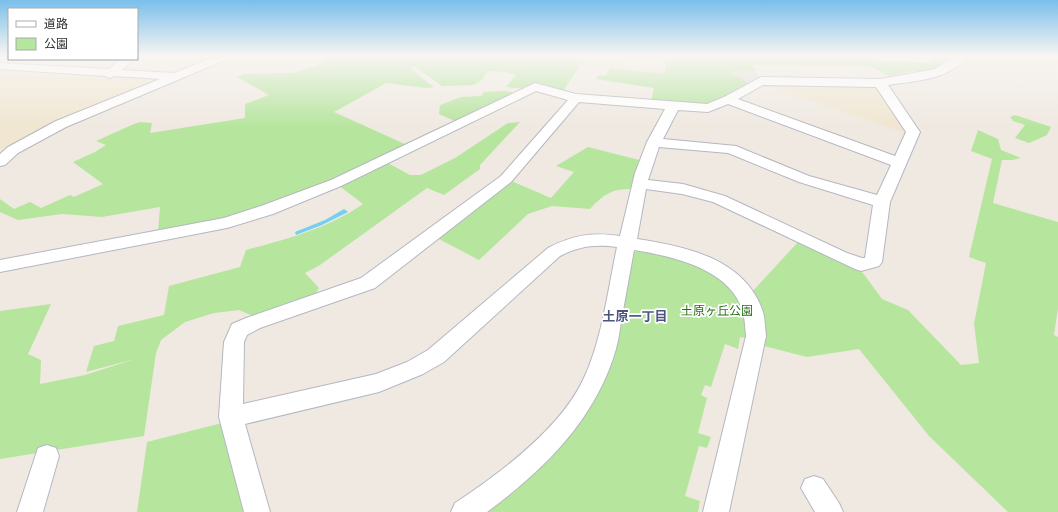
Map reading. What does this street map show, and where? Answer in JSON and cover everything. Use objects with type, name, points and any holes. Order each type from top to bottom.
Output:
[{"type":"street","points":[[0,162],[13,150],[61,124],[165,80]]},
{"type":"street","points":[[0,266],[227,223],[267,210],[336,183],[535,87],[576,98],[708,108],[728,100],[762,81],[880,84],[903,80]]},
{"type":"street","points":[[640,183],[683,189],[719,199],[841,257],[861,265],[873,262],[882,202],[898,162],[913,132],[880,84]]},
{"type":"street","points":[[257,512],[231,417],[234,342],[239,330],[254,323],[368,283],[506,179],[576,98]]},
{"type":"street","points":[[728,100],[898,162]]},
{"type":"street","points":[[464,512],[482,501],[536,456],[567,422],[588,392],[599,370],[606,347],[645,164],[654,142],[674,105]]},
{"type":"street","points":[[654,142],[731,149],[804,179],[882,202]]},
{"type":"street","points":[[231,417],[379,383],[415,368],[436,356],[554,252],[570,243],[589,239],[600,239],[686,254],[717,268],[736,284],[747,298],[754,314],[756,336],[716,512]]},
{"type":"street","points":[[30,512],[46,456]]},
{"type":"street","points":[[814,488],[830,512]]},
{"type":"shaded area","points":[[0,80],[153,80],[152,82],[59,121],[4,149],[0,153]]},
{"type":"shaded area","points":[[744,80],[759,80],[749,85]]},
{"type":"shaded area","points":[[763,84],[877,85],[907,134]]},
{"type":"green space","points":[[242,80],[425,80],[434,87],[427,88],[386,83],[334,112],[407,145],[332,181],[226,220],[158,232],[160,207],[102,217],[62,214],[18,220],[0,212],[0,199],[14,209],[30,202],[41,208],[70,195],[74,197],[103,184],[73,162],[106,145],[96,141],[134,124],[140,122],[152,123],[150,133],[245,118],[245,104],[269,95]]},
{"type":"green space","points":[[433,80],[482,80],[474,85],[442,86]]},
{"type":"green space","points":[[512,80],[570,80],[562,92],[506,87]]},
{"type":"green space","points":[[602,80],[744,80],[749,85],[706,106],[651,102],[654,88]]},
{"type":"green space","points":[[504,91],[518,93],[457,122],[439,114],[440,105],[461,97],[481,96],[484,92]]},
{"type":"green space","points":[[1015,115],[1051,127],[1047,135],[1029,143],[1015,138],[1025,125],[1013,121],[1010,117]]},
{"type":"green space","points":[[520,122],[480,165],[480,169],[444,195],[427,188],[320,265],[305,273],[319,288],[314,296],[253,316],[239,310],[214,313],[185,322],[161,340],[156,353],[144,436],[0,459],[0,311],[51,304],[28,354],[41,360],[40,384],[85,375],[135,359],[86,372],[94,346],[114,341],[118,326],[164,315],[169,286],[240,267],[246,250],[321,227],[363,204],[338,185],[386,162],[410,175],[421,175],[455,158],[508,123]]},
{"type":"green space","points":[[978,130],[998,139],[1001,150],[1021,158],[1002,160],[993,203],[1058,222],[1058,308],[1054,335],[1058,337],[1058,512],[1008,512],[929,436],[859,349],[807,357],[764,346],[763,318],[751,293],[799,241],[863,273],[882,299],[908,310],[961,365],[979,363],[974,324],[986,263],[969,257],[992,159],[971,151]]},
{"type":"green space","points":[[588,147],[639,160],[631,189],[613,191],[604,196],[590,209],[552,206],[528,214],[479,260],[437,238],[509,180],[551,198],[574,172],[556,166]]},
{"type":"green space","name":"土原ヶ丘公園","points":[[643,249],[699,264],[739,293],[748,329],[746,338],[740,337],[738,349],[725,344],[711,387],[705,385],[701,395],[707,398],[698,433],[711,437],[707,448],[699,446],[685,496],[700,501],[698,512],[483,512],[574,428],[633,253]]},
{"type":"green space","points":[[222,423],[244,512],[137,512],[147,442]]},
{"type":"water","points":[[344,209],[348,212],[322,225],[296,235],[295,232],[325,220]]},
{"type":"district","name":"土原一丁目","points":[[635,316]]}]
